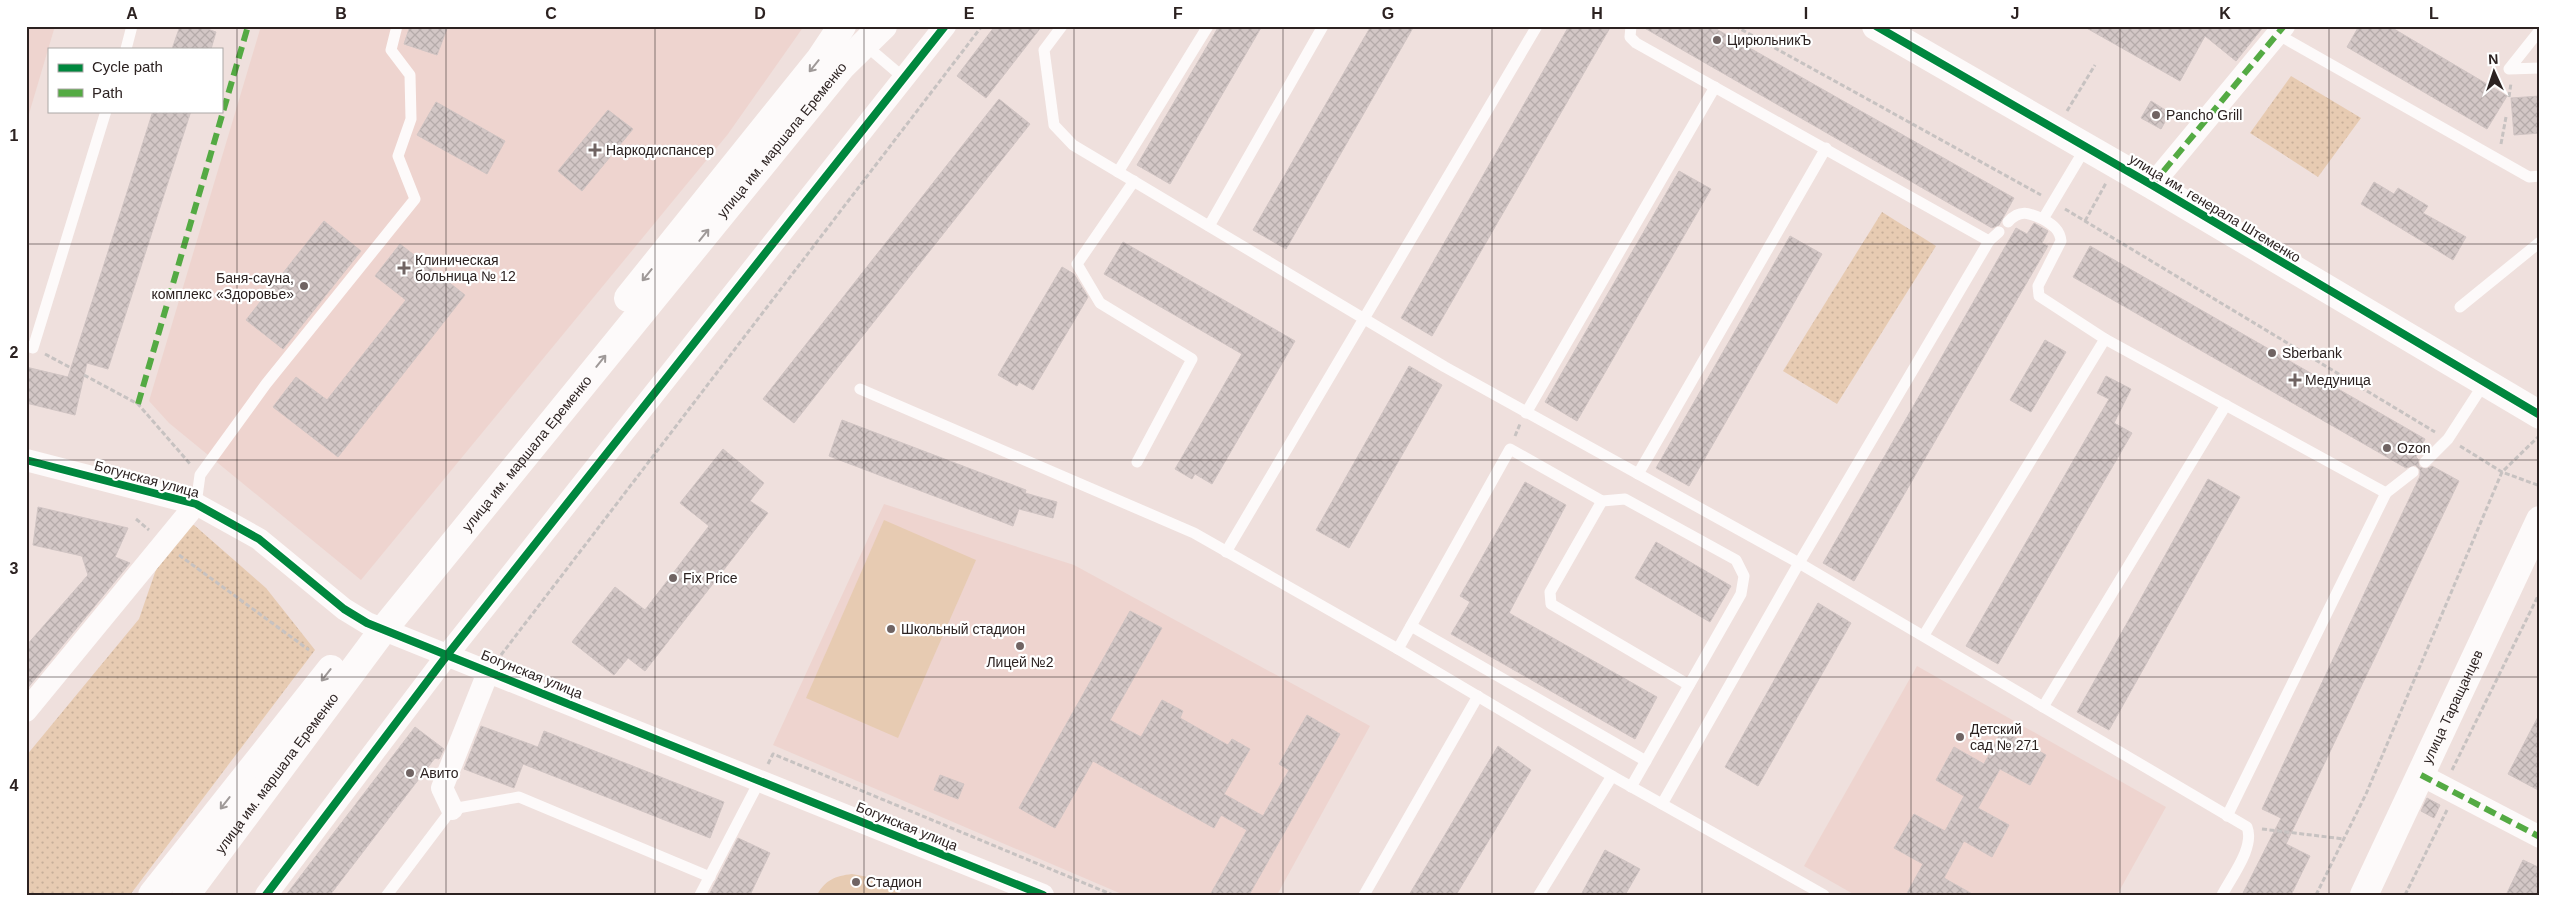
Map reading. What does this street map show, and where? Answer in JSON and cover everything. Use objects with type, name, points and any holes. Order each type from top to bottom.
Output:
[{"type":"main road","name":"улица им. маршала Еременко","points":[[186,895],[375,627],[814,66],[842,26]]},
{"type":"main road","name":"улица им. генерала Штеменко","points":[[1876,26],[2117,165],[2540,415]]},
{"type":"main road","name":"улица им. маршала Еременко","points":[[152,895],[842,66],[874,35]]},
{"type":"main road","name":"улица Таращанцев","points":[[2364,895],[2440,785],[2540,520]]},
{"type":"street","points":[[266,895],[448,654],[945,26]]},
{"type":"street","points":[[2152,186],[2280,30]]},
{"type":"street","name":"Богунская улица","points":[[26,460],[196,504],[259,539],[344,609],[375,627],[489,670],[1043,895]]},
{"type":"street","points":[[26,711],[196,504]]},
{"type":"street","points":[[452,809],[442,788],[489,670]]},
{"type":"street","points":[[2440,785],[2540,837]]},
{"type":"lane","points":[[126,48],[132,26]]},
{"type":"lane","points":[[196,504],[200,475],[266,384],[415,199],[398,156],[411,119],[410,75],[391,50],[397,26]]},
{"type":"lane","points":[[1062,26],[1044,50],[1054,125],[1073,145],[1365,319],[1526,412],[1799,563],[2247,827],[2250,834],[2248,844],[2222,895]]},
{"type":"lane","points":[[1118,172],[1208,26]]},
{"type":"lane","points":[[1209,226],[1322,26]]},
{"type":"lane","points":[[1226,552],[1537,26]]},
{"type":"lane","points":[[1631,26],[1630,37],[1636,43],[1989,241]]},
{"type":"lane","points":[[2280,30],[2529,177],[2540,176]]},
{"type":"lane","points":[[2540,30],[2509,69],[2540,68]]},
{"type":"lane","points":[[874,35],[904,78]]},
{"type":"lane","points":[[1526,412],[1715,87]]},
{"type":"lane","points":[[30,347],[106,112]]},
{"type":"lane","points":[[2043,219],[2086,147]]},
{"type":"lane","points":[[1638,474],[1826,148]]},
{"type":"lane","points":[[1134,182],[1076,264],[1100,303],[1192,359],[1137,462]]},
{"type":"lane","points":[[2008,222],[2013,216],[2027,212],[2043,219],[2055,227],[2061,234],[2062,241],[2038,286],[2039,296],[2105,340],[2386,493]]},
{"type":"lane","points":[[1662,804],[1799,563],[1989,241],[1998,232]]},
{"type":"lane","points":[[2460,307],[2540,242]]},
{"type":"lane","points":[[1924,636],[2105,340]]},
{"type":"lane","points":[[2425,462],[2448,439],[2484,382]]},
{"type":"lane","points":[[860,390],[1194,533],[1398,649],[1631,787],[1824,895]]},
{"type":"lane","points":[[2044,707],[2226,405]]},
{"type":"lane","points":[[1398,649],[1510,449],[1602,501],[1625,499],[1736,560],[1744,576],[1741,594],[1631,787]]},
{"type":"lane","points":[[2227,816],[2386,493],[2413,472]]},
{"type":"lane","points":[[1602,501],[1550,592],[1551,604],[1689,685]]},
{"type":"lane","points":[[1411,626],[1646,761]]},
{"type":"lane","points":[[1364,895],[1478,696]]},
{"type":"lane","points":[[1539,895],[1612,776]]},
{"type":"lane","points":[[700,895],[760,780]]},
{"type":"lane","points":[[387,895],[452,809],[519,797],[710,877]]},
{"type":"path","points":[[489,670],[982,26]]},
{"type":"path","points":[[1735,26],[2054,202],[2502,472],[2540,486]]},
{"type":"path","points":[[2067,115],[2068,110],[2095,64]]},
{"type":"path","points":[[2498,159],[2506,117]]},
{"type":"path","points":[[2085,222],[2117,165]]},
{"type":"path","points":[[30,347],[71,368]]},
{"type":"path","points":[[84,375],[138,404],[200,475]]},
{"type":"path","points":[[1510,449],[1526,412]]},
{"type":"path","points":[[2316,895],[2366,794],[2502,472],[2540,435]]},
{"type":"path","points":[[136,520],[164,543],[309,650]]},
{"type":"path","points":[[2405,895],[2440,785],[2540,592]]},
{"type":"path","points":[[772,754],[1113,895]]},
{"type":"path","points":[[2247,827],[2344,839]]},
{"type":"shaded area","points":[[26,26],[55,26],[48,48],[26,124]]},
{"type":"shaded area","name":"Клиническая больница № 12","points":[[261,26],[804,26],[728,134],[361,580],[169,423],[149,401]]},
{"type":"shaded area","points":[[2291,76],[2361,118],[2318,177],[2250,133]]},
{"type":"shaded area","points":[[1882,212],[1936,246],[1837,404],[1783,371]]},
{"type":"shaded area","name":"Лицей №2","points":[[884,504],[1074,565],[1370,726],[1277,895],[1124,895],[773,745]]},
{"type":"shaded area","name":"Школьный стадион","points":[[884,520],[976,560],[898,738],[806,698]]},
{"type":"shaded area","points":[[194,525],[266,588],[315,650],[130,895],[26,895],[26,756],[139,619],[171,526]]},
{"type":"shaded area","name":"Детский сад № 271","points":[[1917,666],[2166,807],[2117,895],[1855,895],[1804,866]]},
{"type":"shaded area","name":"Стадион","points":[[852,874],[879,879],[902,895],[817,895],[827,882],[840,876]]},
{"type":"building","points":[[180,26],[199,26],[216,32],[211,48],[172,48]]},
{"type":"building","points":[[410,26],[448,26],[437,55],[404,44]]},
{"type":"building","points":[[995,26],[1042,26],[986,98],[957,76]]},
{"type":"building","points":[[1219,26],[1262,26],[1170,184],[1137,165]]},
{"type":"building","points":[[1371,26],[1414,26],[1286,249],[1253,230]]},
{"type":"building","points":[[1569,26],[1611,26],[1432,336],[1401,318]]},
{"type":"building","points":[[1641,26],[1711,26],[2014,198],[1999,225],[1992,228]]},
{"type":"building","points":[[2083,26],[2264,26],[2236,61],[2205,36],[2180,81]]},
{"type":"building","points":[[2359,26],[2389,26],[2507,96],[2487,129],[2347,47]]},
{"type":"building","points":[[2540,96],[2540,133],[2514,135],[2511,98]]},
{"type":"building","points":[[999,99],[1030,124],[794,423],[763,399]]},
{"type":"building","name":"Pancho Grill","points":[[2151,101],[2170,113],[2161,129],[2141,118]]},
{"type":"building","points":[[436,102],[505,141],[487,174],[417,135]]},
{"type":"building","name":"Наркодиспансер","points":[[608,110],[633,129],[582,191],[558,171]]},
{"type":"building","points":[[153,112],[191,112],[108,369],[87,363],[75,415],[26,403],[26,367],[68,377]]},
{"type":"building","points":[[1679,171],[1711,189],[1577,421],[1545,402]]},
{"type":"building","points":[[2374,182],[2394,194],[2398,188],[2428,206],[2423,213],[2466,237],[2453,260],[2361,204]]},
{"type":"building","name":"Баня-сауна, комплекс «Здоровье»","points":[[324,221],[361,251],[283,349],[246,320]]},
{"type":"building","points":[[2034,223],[2048,231],[2042,243],[2048,246],[1854,581],[1823,563],[2016,228],[2027,234]]},
{"type":"building","points":[[1790,236],[1822,254],[1689,486],[1656,468]]},
{"type":"building","points":[[1123,242],[1295,341],[1212,484],[1195,474],[1192,479],[1175,469],[1242,354],[1104,274]]},
{"type":"building","name":"Клиническая больница № 12","points":[[400,244],[465,295],[338,457],[273,407],[296,377],[327,400],[406,300],[375,276]]},
{"type":"building","points":[[2090,246],[2425,439],[2416,457],[2419,467],[2426,469],[2432,466],[2459,481],[2286,844],[2310,856],[2291,895],[2242,895],[2281,818],[2262,809],[2420,476],[2420,470],[2415,465],[2406,468],[2073,277]]},
{"type":"building","points":[[1062,267],[1074,274],[1088,297],[1033,390],[1019,382],[1017,386],[998,375]]},
{"type":"building","points":[[2045,340],[2066,352],[2031,412],[2010,400]]},
{"type":"building","points":[[1409,366],[1442,385],[1349,548],[1316,530]]},
{"type":"building","points":[[2106,376],[2131,389],[2114,423],[2132,433],[1998,664],[1966,646],[2109,399],[2097,393]]},
{"type":"building","points":[[842,420],[1026,490],[1025,493],[1057,502],[1053,518],[1019,509],[1013,526],[829,456]]},
{"type":"building","points":[[723,449],[764,483],[750,501],[768,513],[645,671],[628,658],[614,675],[572,642],[615,587],[645,610],[709,526],[680,503]]},
{"type":"building","points":[[2208,479],[2240,497],[2109,730],[2077,712]]},
{"type":"building","points":[[1525,482],[1566,505],[1509,613],[1657,697],[1635,739],[1451,634],[1470,602],[1460,596]]},
{"type":"building","points":[[38,507],[128,528],[115,557],[130,563],[26,690],[26,646],[88,575],[82,556],[33,545]]},
{"type":"building","points":[[1656,542],[1731,586],[1710,622],[1635,578]]},
{"type":"building","points":[[1818,603],[1851,623],[1758,786],[1725,767]]},
{"type":"building","name":"Лицей №2","points":[[1130,611],[1162,628],[1110,720],[1141,737],[1162,700],[1183,711],[1180,718],[1228,745],[1232,739],[1250,749],[1224,794],[1263,816],[1289,770],[1279,764],[1307,715],[1340,734],[1249,895],[1210,895],[1247,830],[1221,815],[1214,828],[1093,761],[1055,828],[1019,808]]},
{"type":"building","points":[[2540,713],[2540,791],[2508,774]]},
{"type":"building","points":[[481,726],[538,747],[544,731],[724,802],[710,838],[523,764],[514,788],[464,769]]},
{"type":"building","points":[[415,727],[444,749],[439,759],[435,758],[330,895],[286,895]]},
{"type":"building","points":[[2002,730],[2046,755],[2030,785],[2000,769],[1978,808],[2009,825],[1992,857],[1964,841],[1944,878],[1974,895],[1906,895],[1923,864],[1894,848],[1914,814],[1945,831],[1964,796],[1936,780],[1954,747],[1984,764]]},
{"type":"building","points":[[1498,746],[1531,770],[1456,895],[1409,895]]},
{"type":"building","points":[[940,775],[964,784],[958,799],[934,790]]},
{"type":"building","points":[[2427,798],[2440,805],[2434,818],[2421,811]]},
{"type":"building","points":[[738,838],[770,853],[750,895],[709,895]]},
{"type":"building","points":[[1605,850],[1640,869],[1625,895],[1581,895]]},
{"type":"building","points":[[2523,860],[2540,868],[2540,895],[2506,895]]},
{"type":"marked path","points":[[138,404],[248,26]]},
{"type":"marked path","points":[[2152,185],[2284,26]]},
{"type":"marked path","points":[[2421,775],[2540,837]]},
{"type":"cycle path","points":[[266,895],[448,654],[945,26]]},
{"type":"cycle path","points":[[1876,26],[2152,185],[2540,415]]},
{"type":"cycle path","points":[[26,460],[196,504],[259,539],[344,609],[367,623],[1043,895]]},
{"type":"place","name":"ЦирюльникЪ","points":[[1717,40]]},
{"type":"place","name":"Pancho Grill","points":[[2156,115]]},
{"type":"place","name":"Наркодиспансер","points":[[595,150]]},
{"type":"place","name":"Клиническая больница № 12","points":[[404,268]]},
{"type":"place","name":"Баня-сауна, комплекс «Здоровье»","points":[[304,286]]},
{"type":"place","name":"Sberbank","points":[[2272,353]]},
{"type":"place","name":"Медуница","points":[[2295,380]]},
{"type":"place","name":"Ozon","points":[[2387,448]]},
{"type":"place","name":"Fix Price","points":[[673,578]]},
{"type":"place","name":"Школьный стадион","points":[[891,629]]},
{"type":"place","name":"Лицей №2","points":[[1020,646]]},
{"type":"place","name":"Детский сад № 271","points":[[1960,737]]},
{"type":"place","name":"Авито","points":[[410,773]]},
{"type":"place","name":"Стадион","points":[[856,882]]}]
